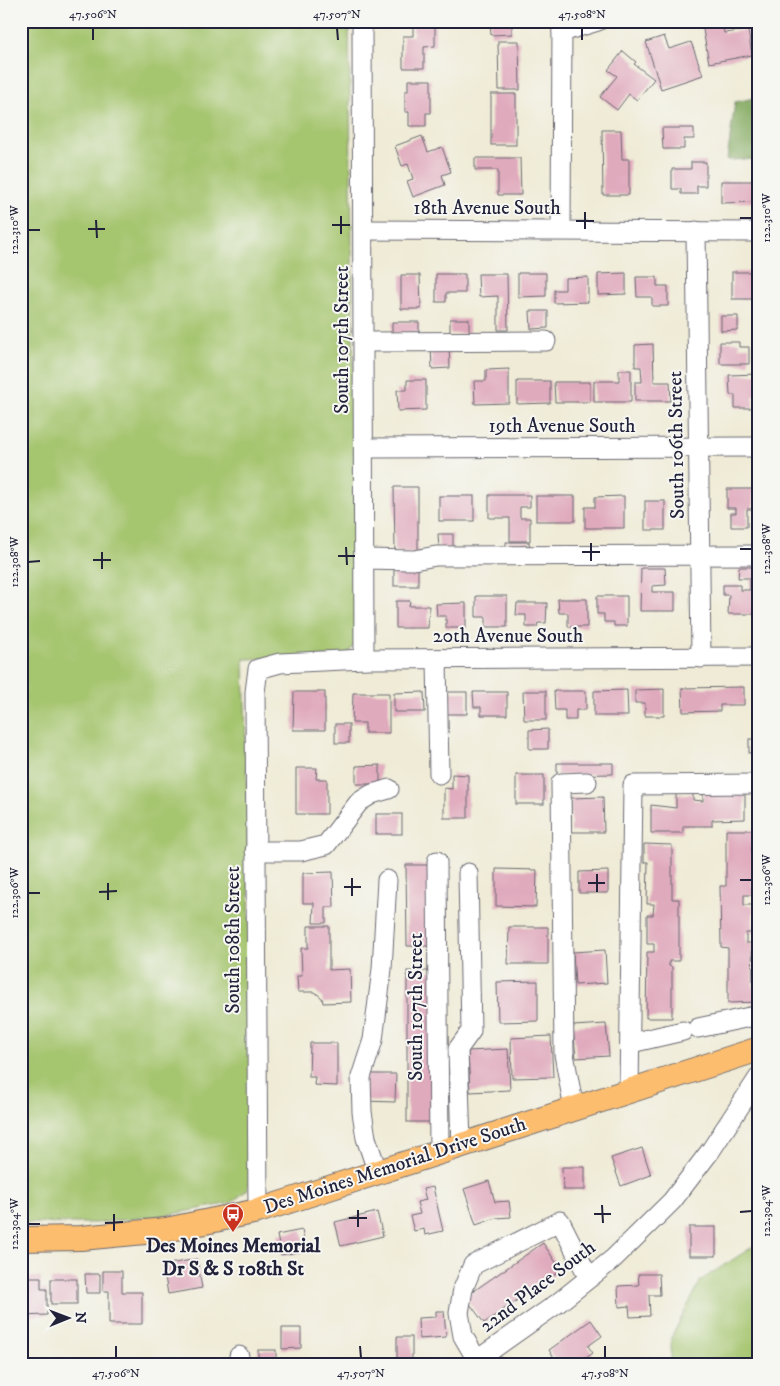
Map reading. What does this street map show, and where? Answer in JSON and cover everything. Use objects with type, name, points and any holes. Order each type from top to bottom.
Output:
[{"type":"main road","name":"Des Moines Memorial Drive South","points":[[21,1239],[81,1238],[166,1230],[258,1211],[759,1049]]},
{"type":"street","name":"South 107th Street","points":[[362,21],[364,659]]},
{"type":"street","points":[[561,230],[562,26],[598,21]]},
{"type":"street","name":"18th Avenue South","points":[[364,230],[759,232]]},
{"type":"street","name":"South 106th Street","points":[[696,231],[701,658]]},
{"type":"street","points":[[364,342],[546,342]]},
{"type":"street","name":"19th Avenue South","points":[[364,448],[759,447]]},
{"type":"street","points":[[364,559],[414,560],[436,556],[759,555]]},
{"type":"street","name":"20th Avenue South","points":[[258,669],[280,663],[364,659],[759,657]]},
{"type":"street","points":[[437,659],[439,774]]},
{"type":"street","name":"South 108th Street","points":[[258,669],[255,692],[258,1211]]},
{"type":"street","points":[[574,1109],[564,1054],[561,783],[587,782]]},
{"type":"street","points":[[629,1091],[633,785],[759,784]]},
{"type":"street","points":[[255,851],[301,851],[326,845],[359,802],[372,794],[388,789]]},
{"type":"street","name":"South 107th Street","points":[[437,861],[450,1149]]},
{"type":"street","points":[[450,1149],[458,1049],[471,1031],[468,873]]},
{"type":"street","points":[[378,1173],[366,1138],[360,1077],[373,1040],[382,969],[387,880]]},
{"type":"street","points":[[631,1043],[759,1015]]},
{"type":"street","name":"22nd Place South","points":[[474,1362],[614,1259],[672,1201],[711,1150],[759,1077]]},
{"type":"street","points":[[474,1362],[463,1336],[459,1313],[463,1289],[473,1265],[560,1221],[589,1278]]},
{"type":"green space","points":[[21,21],[349,21],[357,641],[346,656],[244,659],[255,1167],[247,1190],[231,1203],[167,1215],[96,1223],[21,1223]]},
{"type":"green space","points":[[759,97],[759,159],[727,160],[735,102]]},
{"type":"green space","points":[[754,1246],[759,1246],[759,1365],[671,1365],[671,1338],[701,1280]]},
{"type":"building","points":[[490,21],[512,21],[512,34],[491,35]]},
{"type":"building","points":[[722,21],[724,33],[748,30],[752,55],[709,63],[702,24]]},
{"type":"building","points":[[435,25],[435,46],[424,47],[424,68],[403,68],[403,36],[413,36],[413,26]]},
{"type":"building","points":[[664,36],[669,49],[691,42],[703,75],[661,89],[646,42]]},
{"type":"building","points":[[498,41],[519,41],[520,90],[499,90]]},
{"type":"building","points":[[754,47],[759,47],[759,71],[757,71]]},
{"type":"building","points":[[623,51],[636,62],[634,64],[654,79],[637,100],[629,94],[617,110],[600,97],[617,76],[608,70]]},
{"type":"building","points":[[408,80],[431,80],[431,113],[426,113],[426,126],[409,126],[409,112],[405,112],[405,91],[408,91]]},
{"type":"building","points":[[491,94],[516,94],[516,145],[491,145]]},
{"type":"building","points":[[662,128],[694,128],[694,139],[684,139],[684,149],[663,149]]},
{"type":"building","points":[[602,130],[621,130],[622,159],[629,159],[629,195],[603,195]]},
{"type":"building","points":[[422,136],[428,152],[442,147],[451,172],[442,175],[445,185],[413,197],[407,181],[413,179],[408,164],[402,166],[395,146]]},
{"type":"building","points":[[475,158],[520,158],[521,195],[498,195],[498,170],[475,170]]},
{"type":"building","points":[[691,162],[706,162],[706,186],[697,186],[697,194],[681,194],[681,189],[672,189],[672,169],[691,169]]},
{"type":"building","points":[[721,181],[759,181],[759,202],[721,203]]},
{"type":"building","points":[[732,272],[754,272],[754,299],[732,299]]},
{"type":"building","points":[[518,273],[546,273],[546,296],[518,297]]},
{"type":"building","points":[[626,273],[626,294],[598,295],[598,274]]},
{"type":"building","points":[[436,274],[465,274],[465,293],[446,293],[446,302],[436,302]]},
{"type":"building","points":[[478,274],[507,274],[508,330],[498,330],[498,296],[479,297]]},
{"type":"building","points":[[401,275],[420,275],[421,309],[401,309]]},
{"type":"building","points":[[588,277],[588,302],[554,303],[554,290],[565,290],[565,278]]},
{"type":"building","points":[[636,277],[657,277],[657,286],[668,286],[668,306],[652,306],[652,297],[637,297]]},
{"type":"building","points":[[530,311],[548,311],[548,328],[531,329]]},
{"type":"building","points":[[721,316],[738,316],[738,330],[721,331]]},
{"type":"building","points":[[450,319],[469,319],[469,333],[450,334]]},
{"type":"building","points":[[392,322],[419,322],[419,332],[392,333]]},
{"type":"building","points":[[720,342],[739,342],[739,347],[749,347],[749,364],[720,364]]},
{"type":"building","points":[[653,344],[654,382],[670,382],[671,401],[635,401],[635,382],[642,382],[641,367],[635,367],[635,345]]},
{"type":"building","points":[[449,346],[450,368],[432,369],[431,347]]},
{"type":"building","points":[[509,369],[509,403],[475,404],[474,381],[486,381],[486,370]]},
{"type":"building","points":[[619,370],[631,370],[631,402],[594,402],[594,381],[619,381]]},
{"type":"building","points":[[757,374],[757,396],[753,396],[753,408],[735,408],[735,395],[730,395],[729,375]]},
{"type":"building","points":[[407,380],[426,380],[426,410],[398,411],[397,390],[407,390]]},
{"type":"building","points":[[517,381],[550,381],[550,403],[517,404]]},
{"type":"building","points":[[554,382],[590,382],[590,402],[555,402]]},
{"type":"building","points":[[394,487],[418,487],[418,552],[395,552]]},
{"type":"building","points":[[727,489],[753,489],[753,509],[747,509],[747,527],[731,527],[731,513],[736,513],[736,508],[727,508]]},
{"type":"building","points":[[489,495],[530,495],[530,507],[520,507],[520,518],[530,518],[530,541],[510,541],[510,518],[489,518]]},
{"type":"building","points":[[439,496],[474,496],[474,521],[439,521]]},
{"type":"building","points":[[536,496],[575,496],[575,521],[536,521]]},
{"type":"building","points":[[624,496],[624,528],[585,528],[585,507],[595,507],[595,497]]},
{"type":"building","points":[[645,501],[665,501],[665,530],[645,530]]},
{"type":"building","points":[[438,534],[453,534],[453,548],[439,549]]},
{"type":"building","points":[[506,542],[529,542],[530,552],[506,553]]},
{"type":"building","points":[[739,567],[759,567],[759,614],[728,614],[729,595],[723,595],[723,585],[740,585],[740,590],[750,590],[750,578],[738,578]]},
{"type":"building","points":[[394,568],[418,568],[418,586],[394,586]]},
{"type":"building","points":[[641,568],[665,568],[666,585],[652,586],[652,592],[675,592],[675,611],[640,611]]},
{"type":"building","points":[[476,596],[507,596],[507,627],[486,627],[486,617],[476,617]]},
{"type":"building","points":[[597,596],[627,596],[627,626],[614,626],[614,622],[604,622],[604,614],[597,614]]},
{"type":"building","points":[[558,599],[587,599],[587,627],[568,627],[568,613],[559,613]]},
{"type":"building","points":[[396,601],[410,601],[409,606],[429,606],[428,628],[396,628]]},
{"type":"building","points":[[466,603],[466,628],[446,628],[446,616],[437,616],[436,604]]},
{"type":"building","points":[[517,603],[547,603],[546,623],[538,623],[537,627],[526,627],[526,615],[516,615]]},
{"type":"building","points":[[744,687],[744,705],[720,705],[720,711],[683,712],[682,688]]},
{"type":"building","points":[[664,689],[664,716],[645,716],[645,703],[635,703],[635,690]]},
{"type":"building","points":[[627,690],[628,716],[594,716],[594,691]]},
{"type":"building","points":[[523,691],[546,691],[546,720],[524,720]]},
{"type":"building","points":[[554,691],[586,691],[586,710],[576,710],[576,720],[565,720],[565,710],[555,710]]},
{"type":"building","points":[[294,692],[325,692],[325,730],[293,730]]},
{"type":"building","points":[[424,692],[425,712],[394,712],[394,693]]},
{"type":"building","points":[[441,692],[467,692],[467,714],[442,714]]},
{"type":"building","points":[[473,692],[507,692],[507,715],[481,715],[481,707],[474,707]]},
{"type":"building","points":[[353,693],[389,693],[389,733],[365,733],[365,723],[352,723]]},
{"type":"building","points":[[335,724],[349,724],[349,743],[335,743]]},
{"type":"building","points":[[548,729],[548,749],[529,749],[529,730]]},
{"type":"building","points":[[749,739],[759,739],[759,753],[749,753]]},
{"type":"building","points":[[557,763],[613,763],[613,774],[557,775]]},
{"type":"building","points":[[380,765],[380,784],[356,784],[356,766]]},
{"type":"building","points":[[296,768],[317,768],[316,779],[327,779],[327,814],[296,814]]},
{"type":"building","points":[[452,774],[468,775],[468,818],[444,818],[444,788],[452,789]]},
{"type":"building","points":[[516,775],[544,775],[544,804],[516,804]]},
{"type":"building","points":[[708,790],[745,792],[745,819],[712,820],[712,826],[683,826],[683,833],[651,833],[651,805],[676,808],[676,794],[693,794],[693,800],[703,801],[703,794],[708,794]]},
{"type":"building","points":[[603,797],[604,832],[571,832],[571,798]]},
{"type":"building","points":[[376,814],[402,814],[402,834],[376,834]]},
{"type":"building","points":[[726,830],[755,830],[755,847],[752,847],[752,888],[756,888],[756,895],[744,895],[744,905],[753,905],[753,933],[746,933],[746,943],[752,943],[753,987],[757,987],[757,1002],[728,1003],[728,948],[721,947],[720,886],[726,886]]},
{"type":"building","points":[[644,844],[672,845],[672,899],[679,899],[679,961],[669,961],[669,966],[672,967],[672,1018],[646,1018],[647,952],[654,952],[654,944],[647,944],[647,915],[653,915],[654,904],[647,904],[648,862],[644,862]]},
{"type":"building","points":[[406,865],[433,865],[433,946],[407,946]]},
{"type":"building","points":[[496,869],[537,870],[536,907],[496,906]]},
{"type":"building","points":[[608,871],[608,893],[579,893],[579,872]]},
{"type":"building","points":[[333,872],[334,907],[326,907],[326,923],[313,923],[314,903],[303,903],[303,873]]},
{"type":"building","points":[[308,926],[329,926],[329,970],[350,969],[351,1002],[323,1003],[322,998],[315,992],[298,992],[297,976],[302,976],[301,948],[308,948]]},
{"type":"building","points":[[509,927],[548,927],[548,964],[508,964]]},
{"type":"building","points":[[605,950],[607,983],[575,985],[573,952]]},
{"type":"building","points":[[407,971],[433,971],[433,1122],[407,1122]]},
{"type":"building","points":[[538,981],[538,1021],[498,1022],[497,982]]},
{"type":"building","points":[[606,1024],[609,1056],[576,1058],[573,1026]]},
{"type":"building","points":[[551,1036],[553,1077],[512,1078],[511,1038]]},
{"type":"building","points":[[310,1043],[337,1043],[337,1086],[314,1085],[315,1077],[309,1077]]},
{"type":"building","points":[[508,1049],[510,1090],[470,1092],[468,1051]]},
{"type":"building","points":[[364,1074],[396,1074],[395,1102],[364,1101]]},
{"type":"building","points":[[642,1148],[651,1175],[621,1186],[611,1158]]},
{"type":"building","points":[[562,1167],[585,1167],[585,1190],[563,1190]]},
{"type":"building","points":[[489,1181],[495,1202],[509,1201],[511,1217],[496,1218],[476,1225],[464,1189]]},
{"type":"building","points":[[433,1187],[443,1231],[425,1235],[424,1229],[414,1231],[410,1216],[420,1214],[417,1202],[426,1200],[423,1189]]},
{"type":"building","points":[[377,1212],[383,1236],[341,1246],[335,1222]]},
{"type":"building","points":[[689,1227],[716,1227],[716,1256],[689,1256]]},
{"type":"building","points":[[302,1230],[306,1251],[281,1255],[277,1235]]},
{"type":"building","points":[[543,1243],[561,1270],[484,1323],[465,1297]]},
{"type":"building","points":[[197,1259],[202,1288],[168,1294],[163,1265]]},
{"type":"building","points":[[103,1271],[122,1271],[122,1292],[142,1292],[142,1324],[109,1324],[109,1291],[103,1291]]},
{"type":"building","points":[[85,1274],[100,1274],[100,1293],[86,1293]]},
{"type":"building","points":[[638,1274],[659,1274],[660,1295],[649,1295],[650,1316],[630,1317],[629,1306],[619,1307],[618,1286],[639,1285]]},
{"type":"building","points":[[23,1277],[41,1277],[41,1289],[47,1289],[47,1315],[21,1316]]},
{"type":"building","points":[[51,1279],[77,1279],[77,1304],[51,1304]]},
{"type":"building","points":[[436,1311],[444,1311],[446,1337],[419,1339],[418,1318],[436,1317]]},
{"type":"building","points":[[591,1320],[602,1336],[588,1346],[593,1353],[576,1365],[572,1365],[568,1359],[559,1365],[549,1350]]},
{"type":"building","points":[[282,1328],[301,1328],[301,1348],[282,1349]]},
{"type":"building","points":[[397,1337],[412,1337],[412,1365],[397,1365]]},
{"type":"building","points":[[258,1350],[276,1350],[276,1365],[258,1365]]},
{"type":"place","name":"Des Moines Memorial Dr S & S 108th St","points":[[233,1233]]}]
